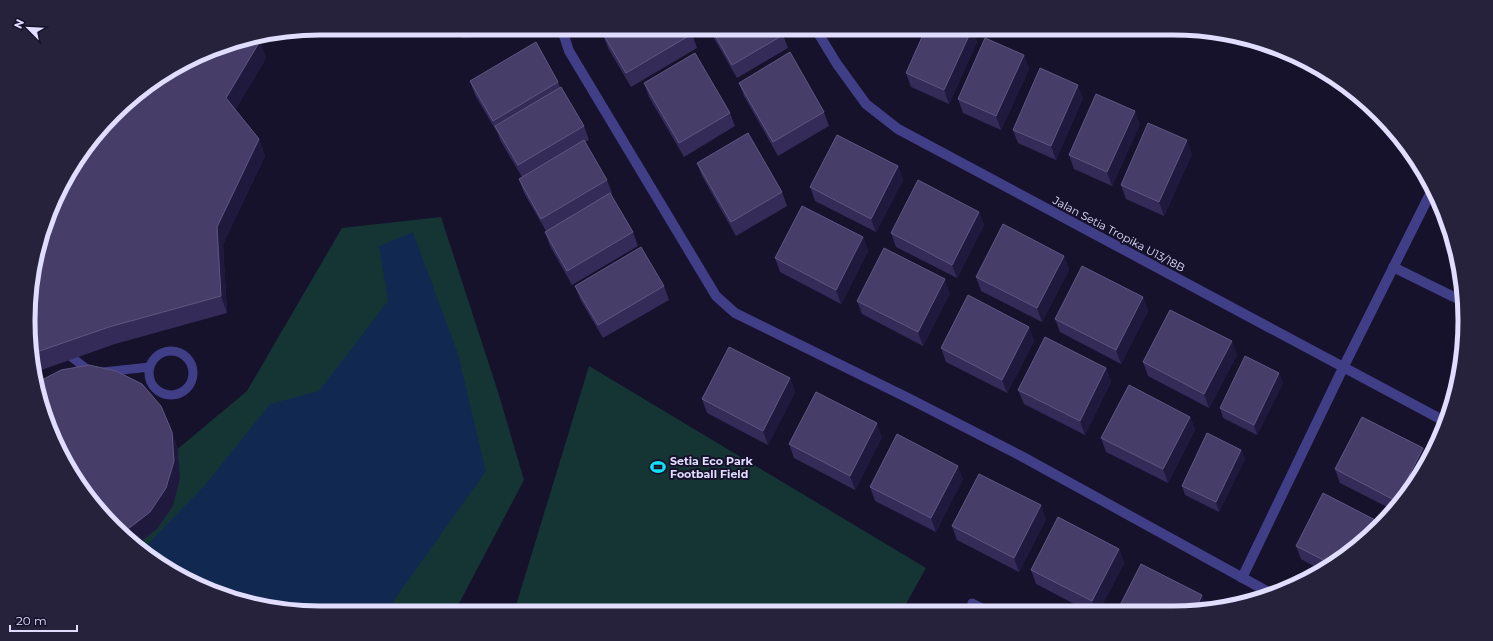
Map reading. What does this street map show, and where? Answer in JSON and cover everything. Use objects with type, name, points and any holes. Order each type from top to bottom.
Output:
[{"type":"street","points":[[564,35],[569,51],[716,296],[735,313],[908,398],[1023,457],[1265,590]]},
{"type":"street","name":"Jalan Setia Tropika U13/18B","points":[[819,35],[837,64],[866,104],[898,128],[1440,419]]},
{"type":"street","points":[[1242,578],[1343,368],[1429,195]]},
{"type":"street","points":[[1393,267],[1457,298]]},
{"type":"lane","points":[[57,345],[88,375],[150,367]]},
{"type":"lane","points":[[173,351],[180,353],[191,363],[193,370],[190,384],[179,393],[172,395],[166,394],[159,391],[151,381],[150,367],[153,360],[158,355],[173,351]]},
{"type":"lane","points":[[972,602],[979,606]]},
{"type":"green space","points":[[441,217],[498,392],[524,480],[458,606],[320,606],[283,604],[265,601],[229,591],[194,577],[162,558],[130,533],[174,452],[247,391],[342,228]]},
{"type":"green space","name":"Setia Eco Park Football Field","points":[[589,366],[926,568],[905,606],[516,606]]},
{"type":"water","points":[[413,232],[458,354],[486,471],[390,606],[320,606],[283,604],[265,601],[229,591],[194,577],[162,558],[146,546],[205,485],[270,404],[319,391],[388,301],[379,246]]},
{"type":"building","points":[[604,35],[690,35],[626,73]]},
{"type":"building","points":[[715,35],[783,35],[732,65]]},
{"type":"building","points":[[923,35],[969,35],[944,90],[906,73]]},
{"type":"building","points":[[985,38],[1024,55],[996,116],[958,99]]},
{"type":"building","points":[[260,41],[226,98],[259,139],[217,227],[221,296],[109,327],[37,352],[35,320],[37,283],[40,265],[50,229],[64,194],[83,162],[106,132],[132,106],[147,94],[162,83],[194,64],[229,50]]},
{"type":"building","points":[[536,42],[558,82],[493,121],[470,81]]},
{"type":"building","points":[[790,52],[824,112],[773,142],[739,83]]},
{"type":"building","points":[[695,53],[730,113],[679,143],[644,83]]},
{"type":"building","points":[[1040,68],[1078,85],[1051,146],[1013,130]]},
{"type":"building","points":[[561,87],[584,126],[518,165],[495,126]]},
{"type":"building","points":[[1096,94],[1135,111],[1107,172],[1069,155]]},
{"type":"building","points":[[1148,123],[1187,140],[1159,202],[1121,185]]},
{"type":"building","points":[[748,133],[782,192],[731,222],[697,163]]},
{"type":"building","points":[[837,135],[898,166],[871,219],[810,187]]},
{"type":"building","points":[[584,140],[607,180],[541,219],[519,179]]},
{"type":"building","points":[[918,180],[979,212],[952,265],[891,233]]},
{"type":"building","points":[[610,193],[633,232],[567,271],[545,232]]},
{"type":"building","points":[[802,206],[863,237],[836,290],[775,258]]},
{"type":"building","points":[[1003,224],[1064,256],[1037,308],[976,277]]},
{"type":"building","points":[[641,247],[664,286],[598,325],[575,286]]},
{"type":"building","points":[[884,248],[945,279],[918,332],[857,301]]},
{"type":"building","points":[[1082,266],[1143,297],[1116,350],[1055,319]]},
{"type":"building","points":[[968,295],[1029,327],[1002,380],[941,348]]},
{"type":"building","points":[[1170,310],[1232,341],[1204,394],[1143,362]]},
{"type":"building","points":[[1045,337],[1106,368],[1080,421],[1018,390]]},
{"type":"building","points":[[729,347],[790,378],[763,431],[702,399]]},
{"type":"building","points":[[1245,356],[1279,373],[1254,425],[1220,408]]},
{"type":"building","points":[[89,365],[116,371],[142,384],[161,406],[172,432],[174,461],[166,488],[150,512],[127,530],[106,509],[83,479],[64,447],[57,430],[50,412],[41,380],[61,370]]},
{"type":"building","points":[[1129,385],[1190,417],[1163,469],[1101,438]]},
{"type":"building","points":[[816,392],[877,423],[850,476],[789,444]]},
{"type":"building","points":[[1362,417],[1423,448],[1401,491],[1394,500],[1335,469]]},
{"type":"building","points":[[1207,433],[1241,450],[1216,502],[1182,486]]},
{"type":"building","points":[[897,434],[958,466],[931,518],[870,487]]},
{"type":"building","points":[[979,474],[1041,505],[1014,558],[952,526]]},
{"type":"building","points":[[1323,493],[1376,520],[1361,535],[1326,561],[1296,546]]},
{"type":"building","points":[[1058,517],[1119,549],[1092,601],[1031,570]]},
{"type":"building","points":[[1141,564],[1202,595],[1198,605],[1120,606]]},
{"type":"place","name":"Setia Eco Park Football Field","points":[[658,467]]}]
